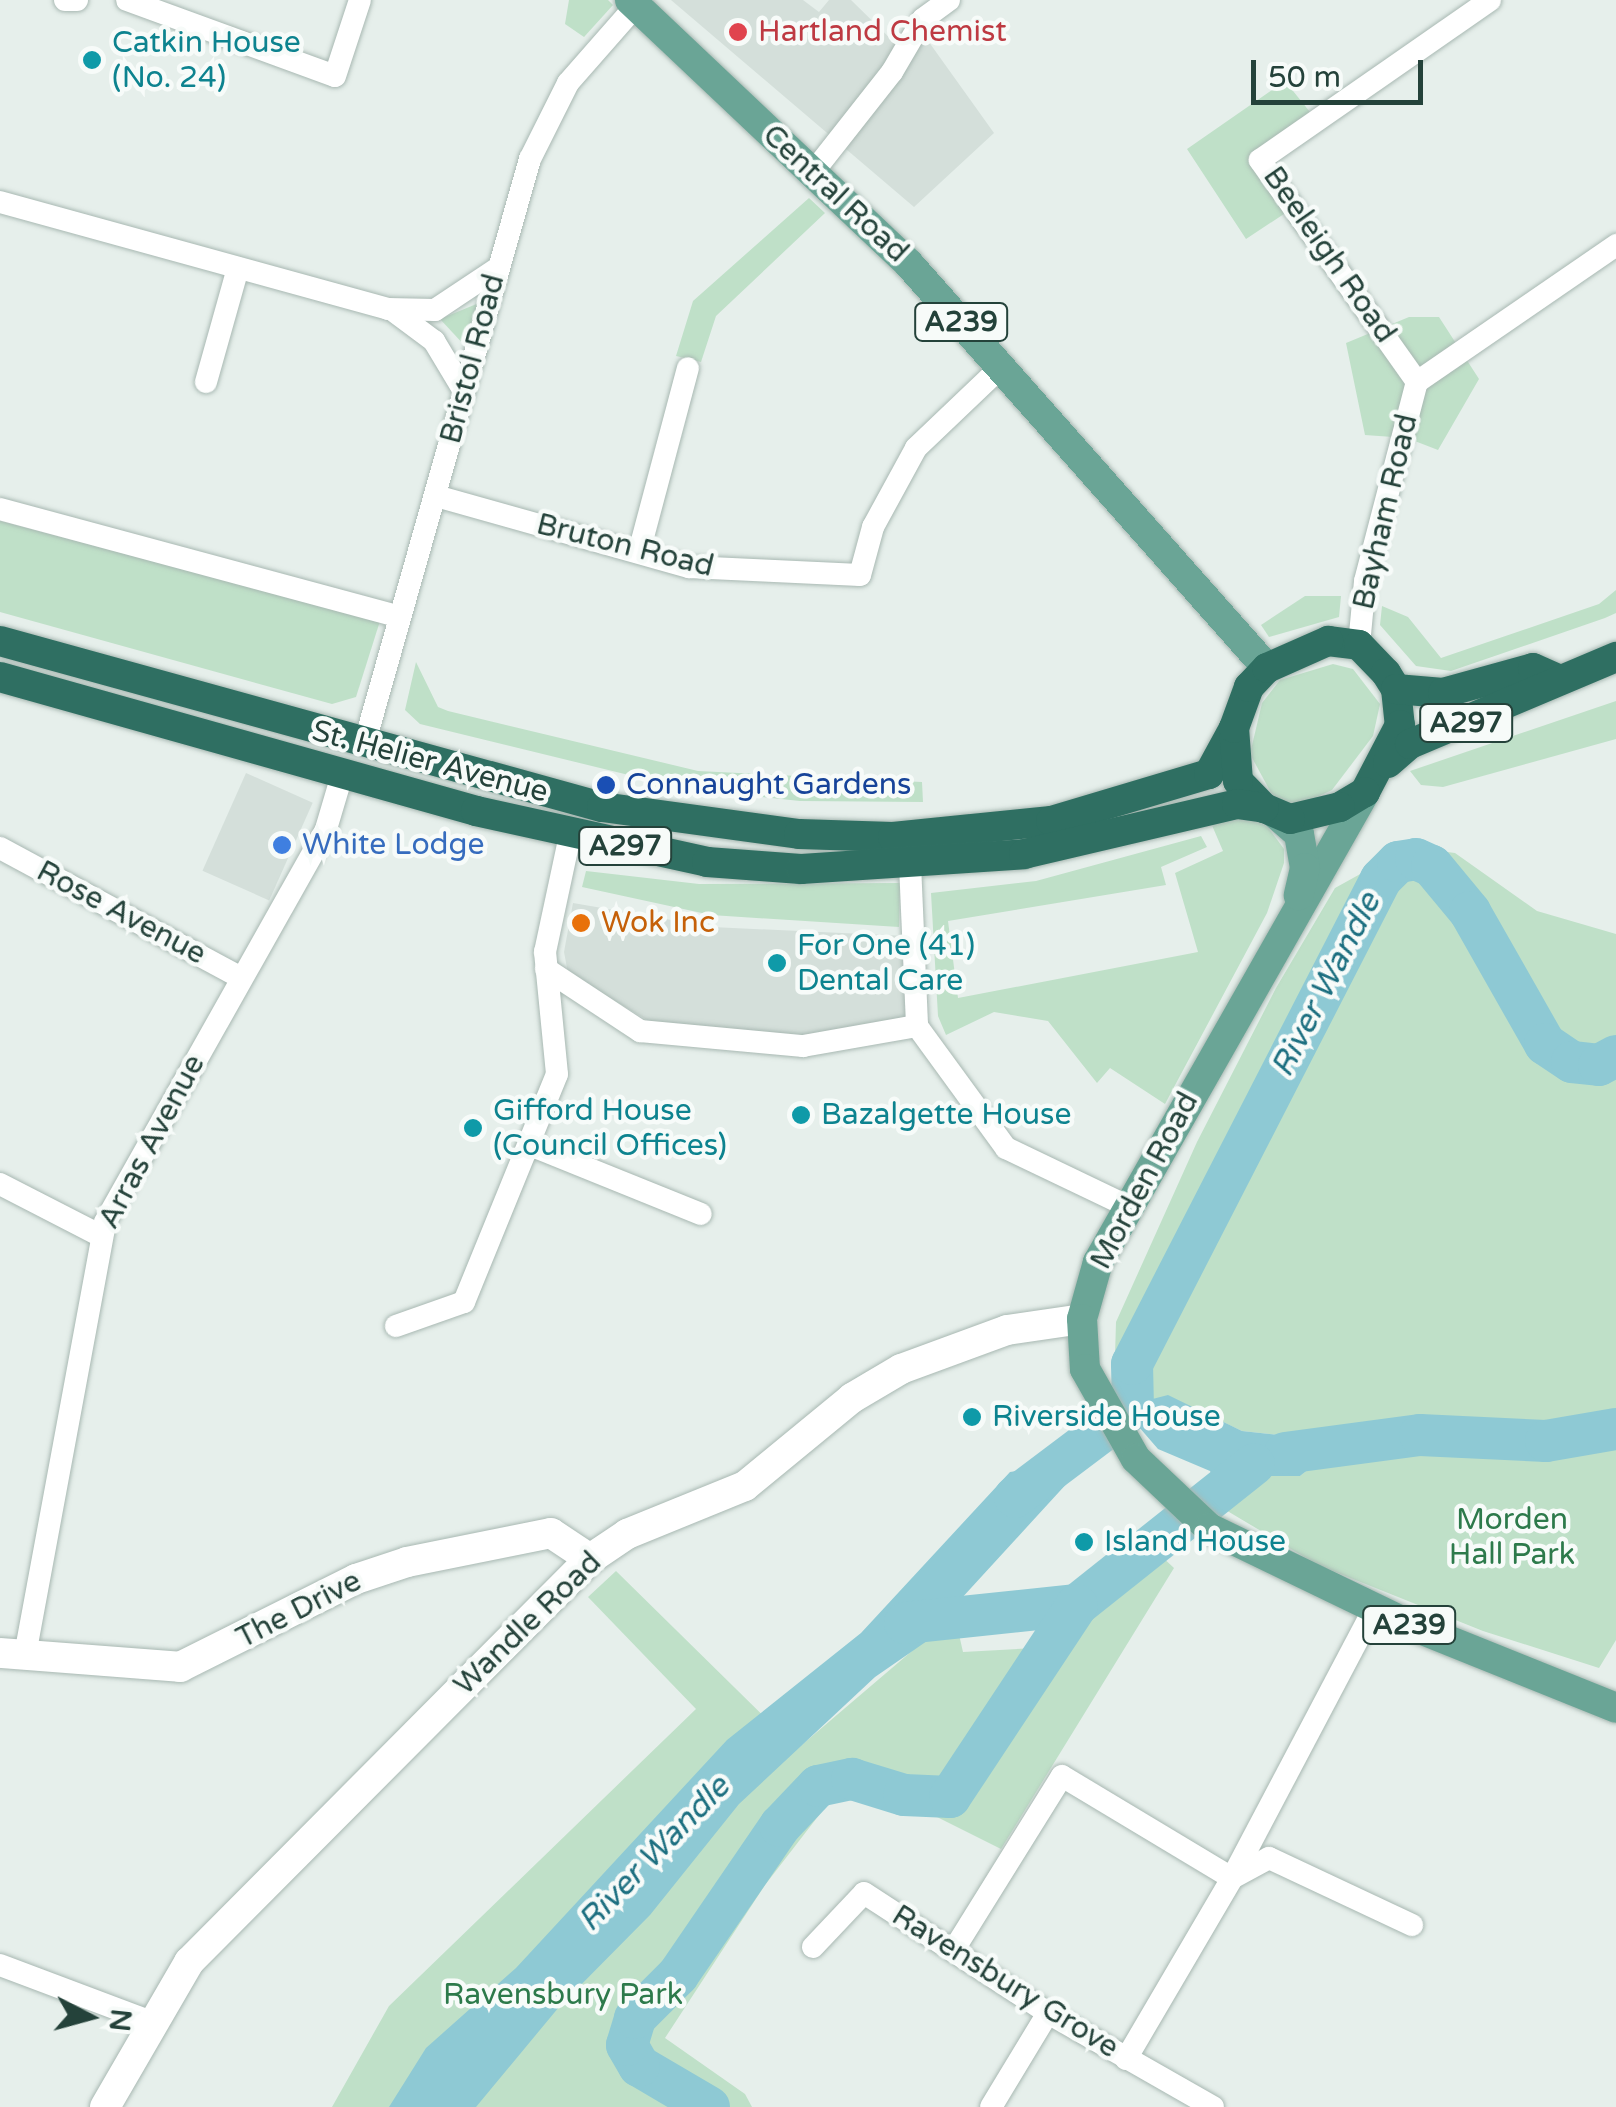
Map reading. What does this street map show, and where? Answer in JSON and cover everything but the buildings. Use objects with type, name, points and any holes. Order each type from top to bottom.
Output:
[{"type":"highway","name":"St. Helier Avenue","points":[[0,640],[602,806],[707,825],[893,837],[1051,822],[1180,784],[1218,766],[1234,728]]},
{"type":"highway","points":[[1359,645],[1396,689],[1400,725],[1371,782],[1305,818],[1270,812],[1238,781],[1234,728],[1250,688],[1267,668],[1305,646],[1359,645]]},
{"type":"highway","name":"A297","points":[[1371,782],[1410,744],[1534,697],[1555,678],[1616,657]]},
{"type":"highway","name":"A297","points":[[1396,689],[1443,694],[1533,668],[1555,678]]},
{"type":"highway","name":"St. Helier Avenue","points":[[0,677],[342,775],[570,835],[708,862],[801,869],[910,864],[1039,852],[1237,804],[1270,812]]},
{"type":"main road","name":"Central Road","points":[[636,2],[814,171],[1002,367],[1267,668]]},
{"type":"main road","name":"Morden Road","points":[[1371,782],[1098,1262],[1082,1319],[1081,1345],[1094,1395],[1136,1459],[1172,1499],[1200,1522],[1374,1609],[1616,1708]]},
{"type":"main road","name":"Morden Road","points":[[1270,812],[1299,834],[1304,854],[1296,908]]},
{"type":"street","points":[[65,0],[77,0]]},
{"type":"street","points":[[127,0],[335,76],[360,0]]},
{"type":"street","points":[[814,171],[892,72],[923,19],[948,0]]},
{"type":"street","name":"Beeleigh Road","points":[[1417,382],[1260,160],[1490,0]]},
{"type":"street","name":"Bristol Road","points":[[366,738],[498,268],[550,115],[568,83],[636,2]]},
{"type":"street","points":[[2,209],[388,309],[435,310],[498,268]]},
{"type":"street","name":"Bayham Road","points":[[1359,645],[1365,580],[1417,382],[1616,246]]},
{"type":"street","points":[[206,382],[238,268]]},
{"type":"street","points":[[388,309],[425,331],[464,391]]},
{"type":"street","name":"Bruton Road","points":[[436,496],[639,552],[756,574],[860,575],[873,527],[916,448],[1002,367]]},
{"type":"street","points":[[639,552],[688,368]]},
{"type":"street","points":[[0,508],[400,617]]},
{"type":"street","name":"Arras Avenue","points":[[12,1654],[101,1236],[326,829],[342,775]]},
{"type":"street","points":[[396,1326],[464,1302],[530,1145],[560,1056],[546,969],[570,835]]},
{"type":"street","name":"Rose Avenue","points":[[0,848],[241,978]]},
{"type":"street","points":[[910,864],[916,1026],[1006,1148],[1127,1206]]},
{"type":"street","points":[[546,969],[640,1031],[803,1046],[916,1026]]},
{"type":"street","points":[[530,1145],[701,1214]]},
{"type":"street","points":[[0,1184],[101,1236]]},
{"type":"street","name":"Wandle Road","points":[[105,2107],[149,2021],[198,1952],[590,1559],[628,1534],[745,1486],[852,1398],[901,1369],[1007,1330],[1082,1319]]},
{"type":"street","name":"The Drive","points":[[12,1654],[180,1666],[356,1579],[406,1562],[551,1533],[590,1559]]},
{"type":"street","points":[[1126,2059],[1232,1878],[1374,1609]]},
{"type":"street","points":[[953,1951],[1062,1776],[1232,1878]]},
{"type":"street","points":[[1232,1878],[1269,1858],[1288,1862],[1412,1925]]},
{"type":"street","name":"Ravensbury Grove","points":[[813,1948],[864,1893],[1048,2013],[1213,2107]]},
{"type":"street","points":[[0,1965],[149,2021]]},
{"type":"street","points":[[991,2107],[1048,2013]]},
{"type":"shaded area","points":[[671,0],[803,0],[819,12],[829,0],[851,0],[899,47],[916,24],[994,133],[914,207]]},
{"type":"shaded area","points":[[246,773],[313,803],[269,900],[202,871]]},
{"type":"shaded area","points":[[573,903],[712,927],[906,936],[910,1025],[807,1044],[654,1024],[568,973],[564,952]]},
{"type":"green space","points":[[569,0],[608,0],[613,5],[584,37],[565,24]]},
{"type":"green space","points":[[1285,81],[1314,117],[1256,158],[1290,210],[1246,239],[1187,149]]},
{"type":"green space","points":[[809,198],[825,213],[716,316],[701,362],[676,356],[693,301]]},
{"type":"green space","points":[[479,303],[466,347],[440,319]]},
{"type":"green space","points":[[1409,317],[1439,317],[1479,379],[1438,450],[1407,438],[1365,435],[1346,343]]},
{"type":"green space","points":[[0,521],[380,621],[356,697],[332,704],[0,612]]},
{"type":"green space","points":[[1616,590],[1616,613],[1451,671],[1416,666],[1380,625],[1382,606],[1408,617],[1441,658],[1599,604]]},
{"type":"green space","points":[[1305,596],[1341,596],[1339,617],[1269,637],[1261,625]]},
{"type":"green space","points":[[416,662],[438,707],[448,711],[698,771],[922,782],[923,802],[800,801],[686,789],[420,724],[405,710]]},
{"type":"green space","points":[[1333,664],[1353,669],[1380,704],[1373,736],[1332,790],[1298,806],[1275,800],[1250,754],[1262,703],[1280,680]]},
{"type":"green space","points":[[1616,701],[1616,739],[1443,787],[1421,785],[1410,771]]},
{"type":"green space","points":[[1208,816],[1250,818],[1267,826],[1284,849],[1284,863],[1267,913],[1165,1104],[1110,1068],[1097,1083],[1048,1021],[994,1012],[946,1035],[938,1016],[931,893],[1036,881],[1201,836],[1207,847],[1161,867],[1166,885],[948,921],[958,998],[1198,952],[1175,873],[1223,851]]},
{"type":"green space","name":"Morden Hall Park","points":[[1409,847],[1455,853],[1537,911],[1616,934],[1616,1640],[1599,1668],[1483,1631],[1318,1565],[1219,1506],[1266,1476],[1300,1476],[1341,1442],[1242,1431],[1168,1396],[1137,1403],[1141,1370],[1125,1359],[1114,1389],[1116,1322],[1197,1142],[1276,988],[1335,888]]},
{"type":"green space","points":[[586,871],[699,884],[900,883],[899,927],[711,915],[582,887]]},
{"type":"green space","name":"Ravensbury Park","points":[[1158,1553],[1174,1568],[1001,1849],[915,1806],[843,1784],[765,1885],[665,2038],[745,2094],[752,2107],[332,2107],[389,2006],[696,1709],[588,1597],[616,1571],[797,1749],[926,1639],[958,1630],[963,1652],[1055,1647],[1109,1590]]},
{"type":"water","points":[[1168,1395],[1242,1431],[1343,1442],[1300,1476],[1266,1476],[1219,1506],[1200,1495],[1215,1481],[1210,1471],[1158,1449],[1132,1419],[1137,1403]]},
{"type":"water","points":[[1059,1464],[1070,1480],[960,1600],[940,1632],[875,1677],[739,1804],[650,1915],[559,2007],[476,2107],[389,2107],[426,2048],[516,1968],[727,1740],[861,1633],[1010,1472]]},
{"type":"waterway","name":"River Wandle","points":[[1015,1497],[1133,1408],[1132,1364],[1381,879],[1398,862],[1416,859],[1432,866],[1470,912],[1545,1044],[1572,1062],[1599,1065],[1616,1056]]},
{"type":"waterway","name":"River Wandle","points":[[1285,1453],[1420,1435],[1546,1441],[1616,1429]]},
{"type":"waterway","name":"River Wandle","points":[[905,1623],[1077,1605],[1254,1464]]},
{"type":"waterway","points":[[709,2107],[639,2066],[627,2045],[635,2018],[678,1975],[780,1826],[818,1786],[852,1779],[904,1795],[950,1797],[1077,1605]]},
{"type":"place","name":"Hartland Chemist","points":[[738,32]]},
{"type":"place","name":"Catkin House (No. 24)","points":[[92,60]]},
{"type":"place","name":"Connaught Gardens","points":[[606,785]]},
{"type":"place","name":"White Lodge","points":[[282,845]]},
{"type":"place","name":"Wok Inc","points":[[581,923]]},
{"type":"place","name":"For One (41) Dental Care","points":[[777,963]]},
{"type":"place","name":"Bazalgette House","points":[[801,1115]]},
{"type":"place","name":"Gifford House (Council Offices)","points":[[473,1128]]},
{"type":"place","name":"Riverside House","points":[[972,1417]]},
{"type":"place","name":"Island House","points":[[1084,1542]]}]
